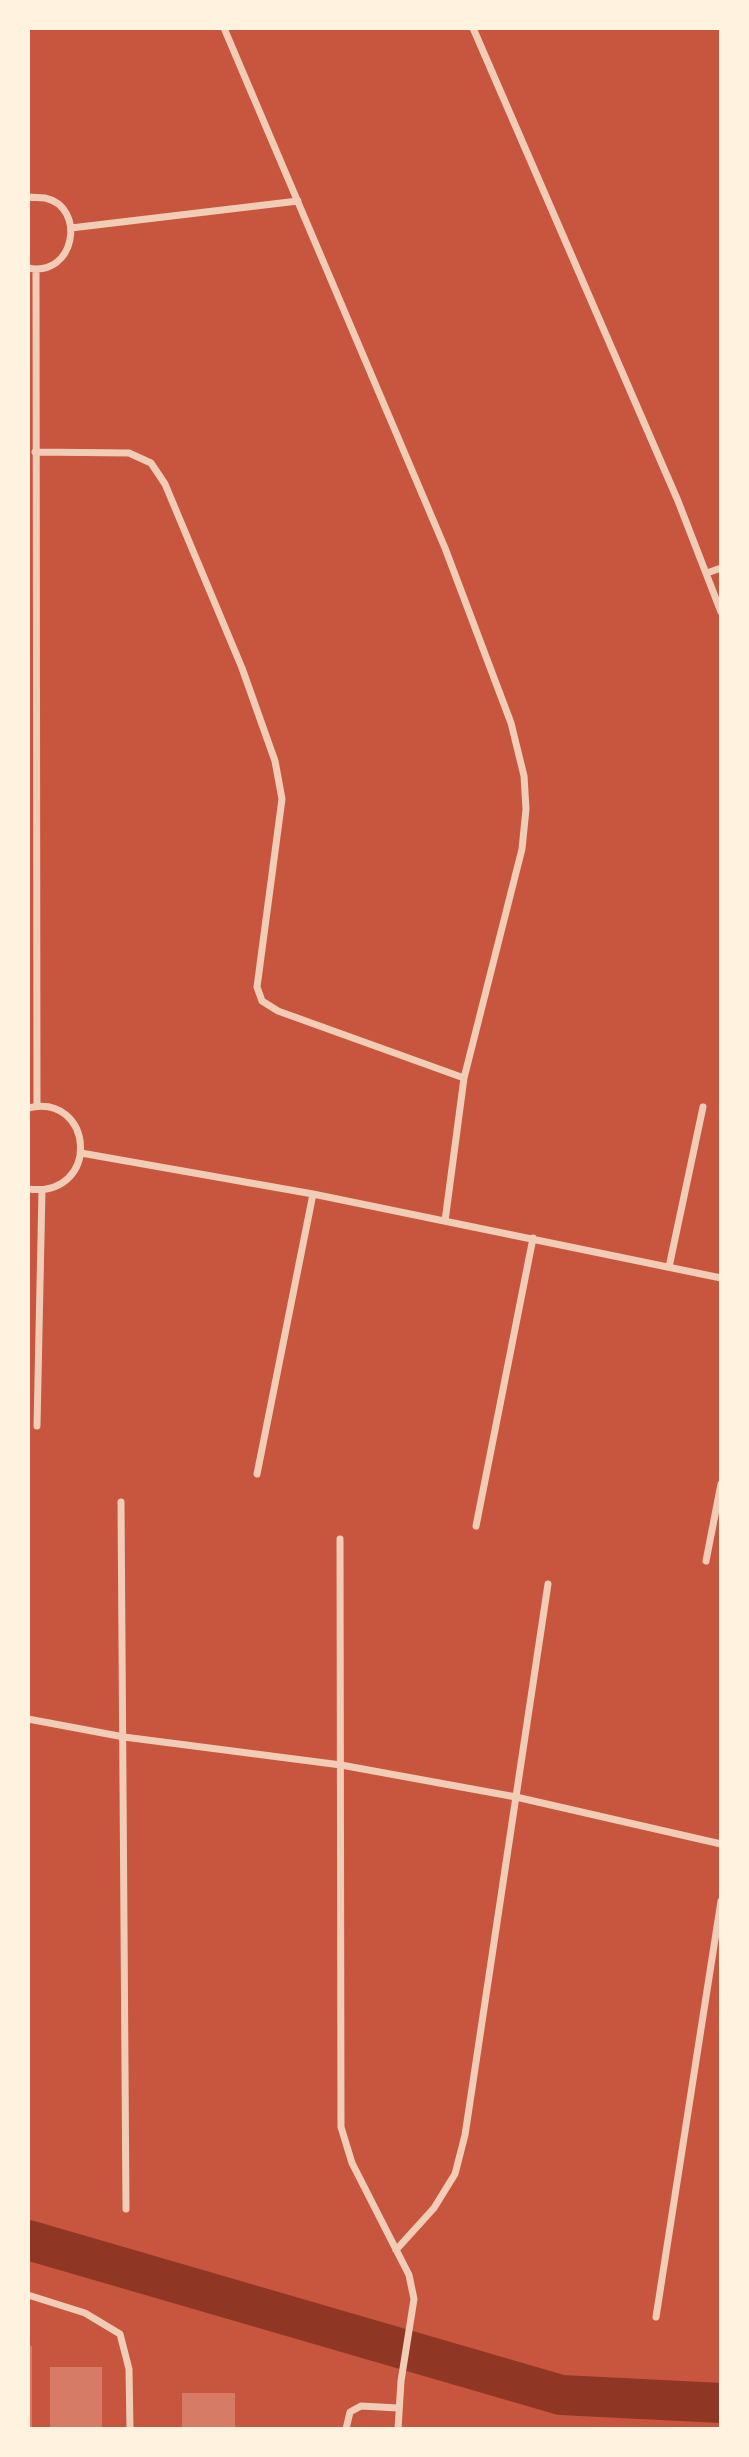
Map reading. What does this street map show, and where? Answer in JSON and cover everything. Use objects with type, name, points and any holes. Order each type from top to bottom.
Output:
[{"type":"street","points":[[224,28],[445,548],[511,723],[524,776],[526,809],[522,849],[464,1078],[445,1221]]},
{"type":"street","points":[[473,28],[678,501],[721,612]]},
{"type":"street","points":[[28,197],[47,198],[63,209],[71,228],[71,243],[64,257],[51,266],[32,269],[37,1106]]},
{"type":"street","points":[[71,228],[298,201]]},
{"type":"street","points":[[35,452],[129,453],[151,463],[165,484],[242,668],[275,761],[282,799],[257,987],[262,1001],[278,1011],[464,1078]]},
{"type":"street","points":[[707,573],[721,568]]},
{"type":"street","points":[[28,1108],[51,1107],[64,1114],[75,1124],[81,1138],[77,1167],[69,1178],[42,1191],[28,1189]]},
{"type":"street","points":[[669,1267],[703,1107]]},
{"type":"street","points":[[81,1153],[313,1194],[721,1278]]},
{"type":"street","points":[[37,1426],[42,1191]]},
{"type":"street","points":[[257,1474],[313,1194]]},
{"type":"street","points":[[476,1526],[533,1238]]},
{"type":"street","points":[[706,1561],[721,1484]]},
{"type":"street","points":[[121,1502],[126,2209]]},
{"type":"street","points":[[340,1539],[341,2127],[352,2163],[409,2275],[414,2299],[401,2381],[398,2429]]},
{"type":"street","points":[[396,2250],[433,2208],[454,2175],[465,2134],[548,1584]]},
{"type":"street","points":[[28,1719],[124,1737],[341,1765],[516,1797],[721,1844]]},
{"type":"street","points":[[656,2317],[721,1901]]},
{"type":"street","points":[[28,2295],[85,2313],[120,2334],[129,2369],[130,2429]]},
{"type":"street","points":[[346,2429],[350,2412],[361,2406],[398,2408]]},
{"type":"building","points":[[28,2346],[32,2346],[32,2429],[28,2429]]},
{"type":"building","points":[[50,2367],[102,2367],[102,2429],[50,2429]]},
{"type":"building","points":[[182,2393],[235,2393],[235,2429],[182,2429]]},
{"type":"waterway","points":[[28,2240],[561,2395],[721,2403]]}]
